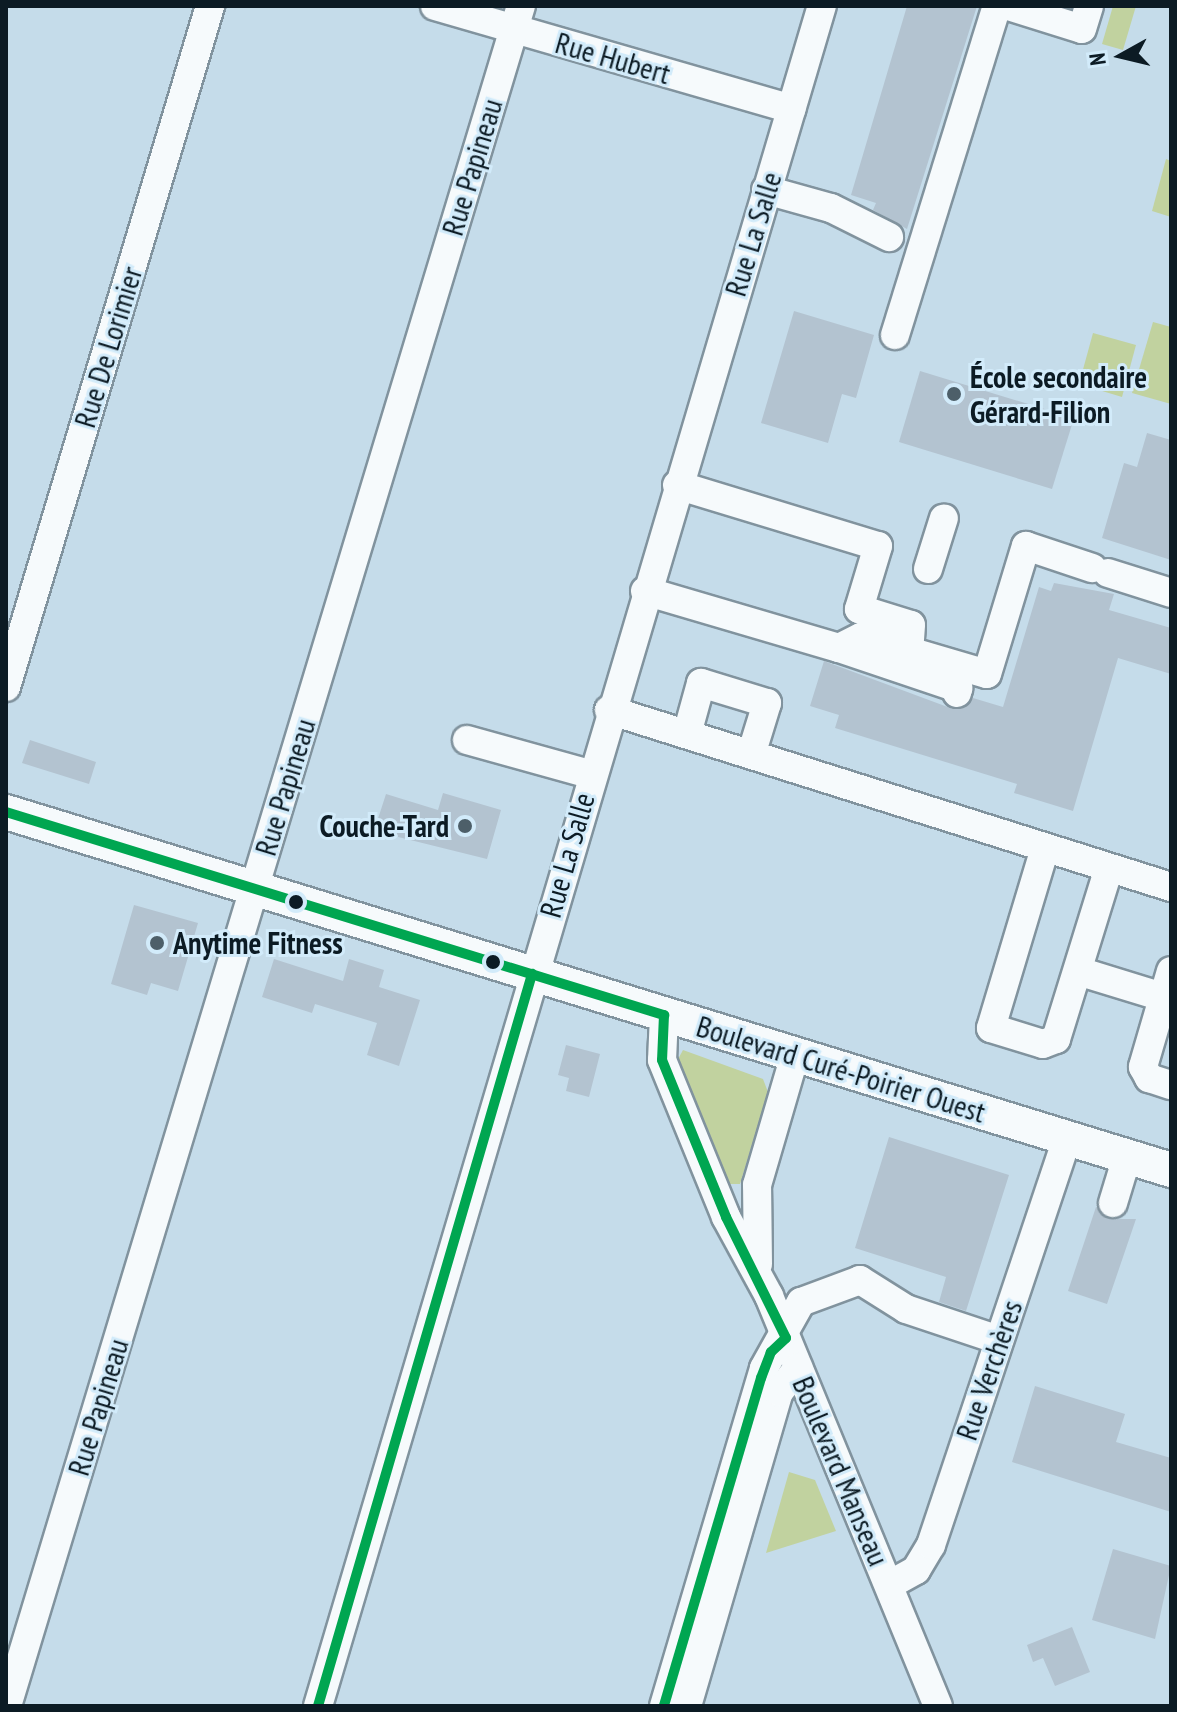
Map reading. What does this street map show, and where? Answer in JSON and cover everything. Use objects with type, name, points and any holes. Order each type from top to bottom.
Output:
[{"type":"main road","name":"Boulevard Curé-Poirier Ouest","points":[[6,812],[1171,1170]]},
{"type":"street","name":"Rue De Lorimier","points":[[6,687],[210,6]]},
{"type":"street","name":"Rue Hubert","points":[[435,6],[517,18],[791,109]]},
{"type":"street","name":"Rue La Salle","points":[[318,1706],[590,774],[822,6]]},
{"type":"street","points":[[895,335],[904,241],[997,6]]},
{"type":"street","points":[[1008,6],[1082,29],[1089,6]]},
{"type":"street","name":"Rue Papineau","points":[[7,1706],[517,18]]},
{"type":"street","points":[[766,190],[831,208],[904,241]]},
{"type":"street","points":[[677,485],[878,546],[859,609],[911,625],[909,651]]},
{"type":"street","points":[[928,569],[944,518]]},
{"type":"street","points":[[839,648],[861,637],[987,674],[1026,546],[1171,593]]},
{"type":"street","points":[[645,591],[839,648],[958,688],[957,693]]},
{"type":"street","points":[[687,734],[701,683],[767,703],[751,755]]},
{"type":"street","points":[[609,710],[1171,887]]},
{"type":"street","points":[[467,740],[590,774]]},
{"type":"street","points":[[1045,848],[991,1028],[1054,1042],[1109,868]]},
{"type":"street","points":[[1078,971],[1167,984],[1143,1067],[1149,1078],[1171,1085]]},
{"type":"street","name":"Boulevard Manseau","points":[[664,1015],[662,1060],[726,1217],[765,1288],[938,1706]]},
{"type":"street","points":[[765,1288],[753,1228],[756,1194],[795,1055]]},
{"type":"street","name":"Rue Verchères","points":[[889,1585],[911,1574],[926,1557],[1067,1139]]},
{"type":"street","points":[[1113,1203],[1127,1157]]},
{"type":"street","points":[[664,1706],[759,1385],[771,1352],[786,1338],[801,1302],[860,1280],[906,1309],[999,1340]]},
{"type":"street","points":[[687,1706],[779,1392],[798,1368]]},
{"type":"green space","points":[[1113,6],[1136,6],[1123,50],[1102,44]]},
{"type":"green space","points":[[1166,159],[1171,161],[1171,217],[1152,211]]},
{"type":"green space","points":[[1153,322],[1171,327],[1171,404],[1132,393]]},
{"type":"green space","points":[[1093,333],[1136,345],[1122,397],[1079,384]]},
{"type":"green space","points":[[683,1050],[763,1079],[768,1092],[740,1184],[727,1184],[677,1061]]},
{"type":"green space","points":[[789,1472],[815,1480],[836,1531],[766,1553]]},
{"type":"building","points":[[907,6],[977,6],[907,229],[873,210],[876,203],[851,195]]},
{"type":"building","points":[[794,311],[874,335],[856,398],[842,394],[828,443],[761,423]]},
{"type":"building","points":[[920,371],[1074,418],[1052,489],[899,442]]},
{"type":"building","points":[[1147,433],[1171,440],[1171,560],[1102,538],[1124,463],[1137,467]]},
{"type":"building","points":[[1054,583],[1114,594],[1109,610],[1171,628],[1171,674],[1118,658],[1073,811],[1014,793],[1017,784],[835,728],[839,715],[810,706],[824,661],[953,709],[973,698],[1003,707],[1039,587],[1051,591]]},
{"type":"building","points":[[30,740],[96,762],[89,784],[22,763]]},
{"type":"building","points":[[443,793],[501,810],[487,859],[374,831],[386,794],[438,810]]},
{"type":"building","points":[[134,905],[198,923],[178,991],[151,983],[147,995],[111,984]]},
{"type":"building","points":[[274,959],[343,981],[349,959],[384,970],[379,987],[420,1000],[399,1066],[367,1055],[377,1023],[315,1004],[312,1013],[262,997]]},
{"type":"building","points":[[566,1045],[600,1054],[589,1097],[566,1091],[569,1078],[558,1075]]},
{"type":"building","points":[[889,1137],[1009,1175],[966,1311],[939,1302],[946,1277],[855,1248]]},
{"type":"building","points":[[1096,1207],[1109,1219],[1136,1219],[1107,1304],[1068,1291]]},
{"type":"building","points":[[1035,1386],[1125,1414],[1116,1442],[1171,1458],[1171,1512],[1012,1462]]},
{"type":"building","points":[[1113,1549],[1171,1566],[1155,1639],[1092,1620]]},
{"type":"building","points":[[1072,1627],[1090,1672],[1055,1686],[1043,1658],[1033,1662],[1027,1645]]},
{"type":"transit line","points":[[6,812],[664,1015],[662,1060],[726,1217],[786,1338],[771,1352],[761,1378],[664,1706]]},
{"type":"transit line","points":[[318,1706],[532,974]]},
{"type":"place","name":"École secondaire Gérard-Filion","points":[[954,394]]},
{"type":"place","name":"Couche-Tard","points":[[465,826]]},
{"type":"place","name":"Anytime Fitness","points":[[157,943]]}]
